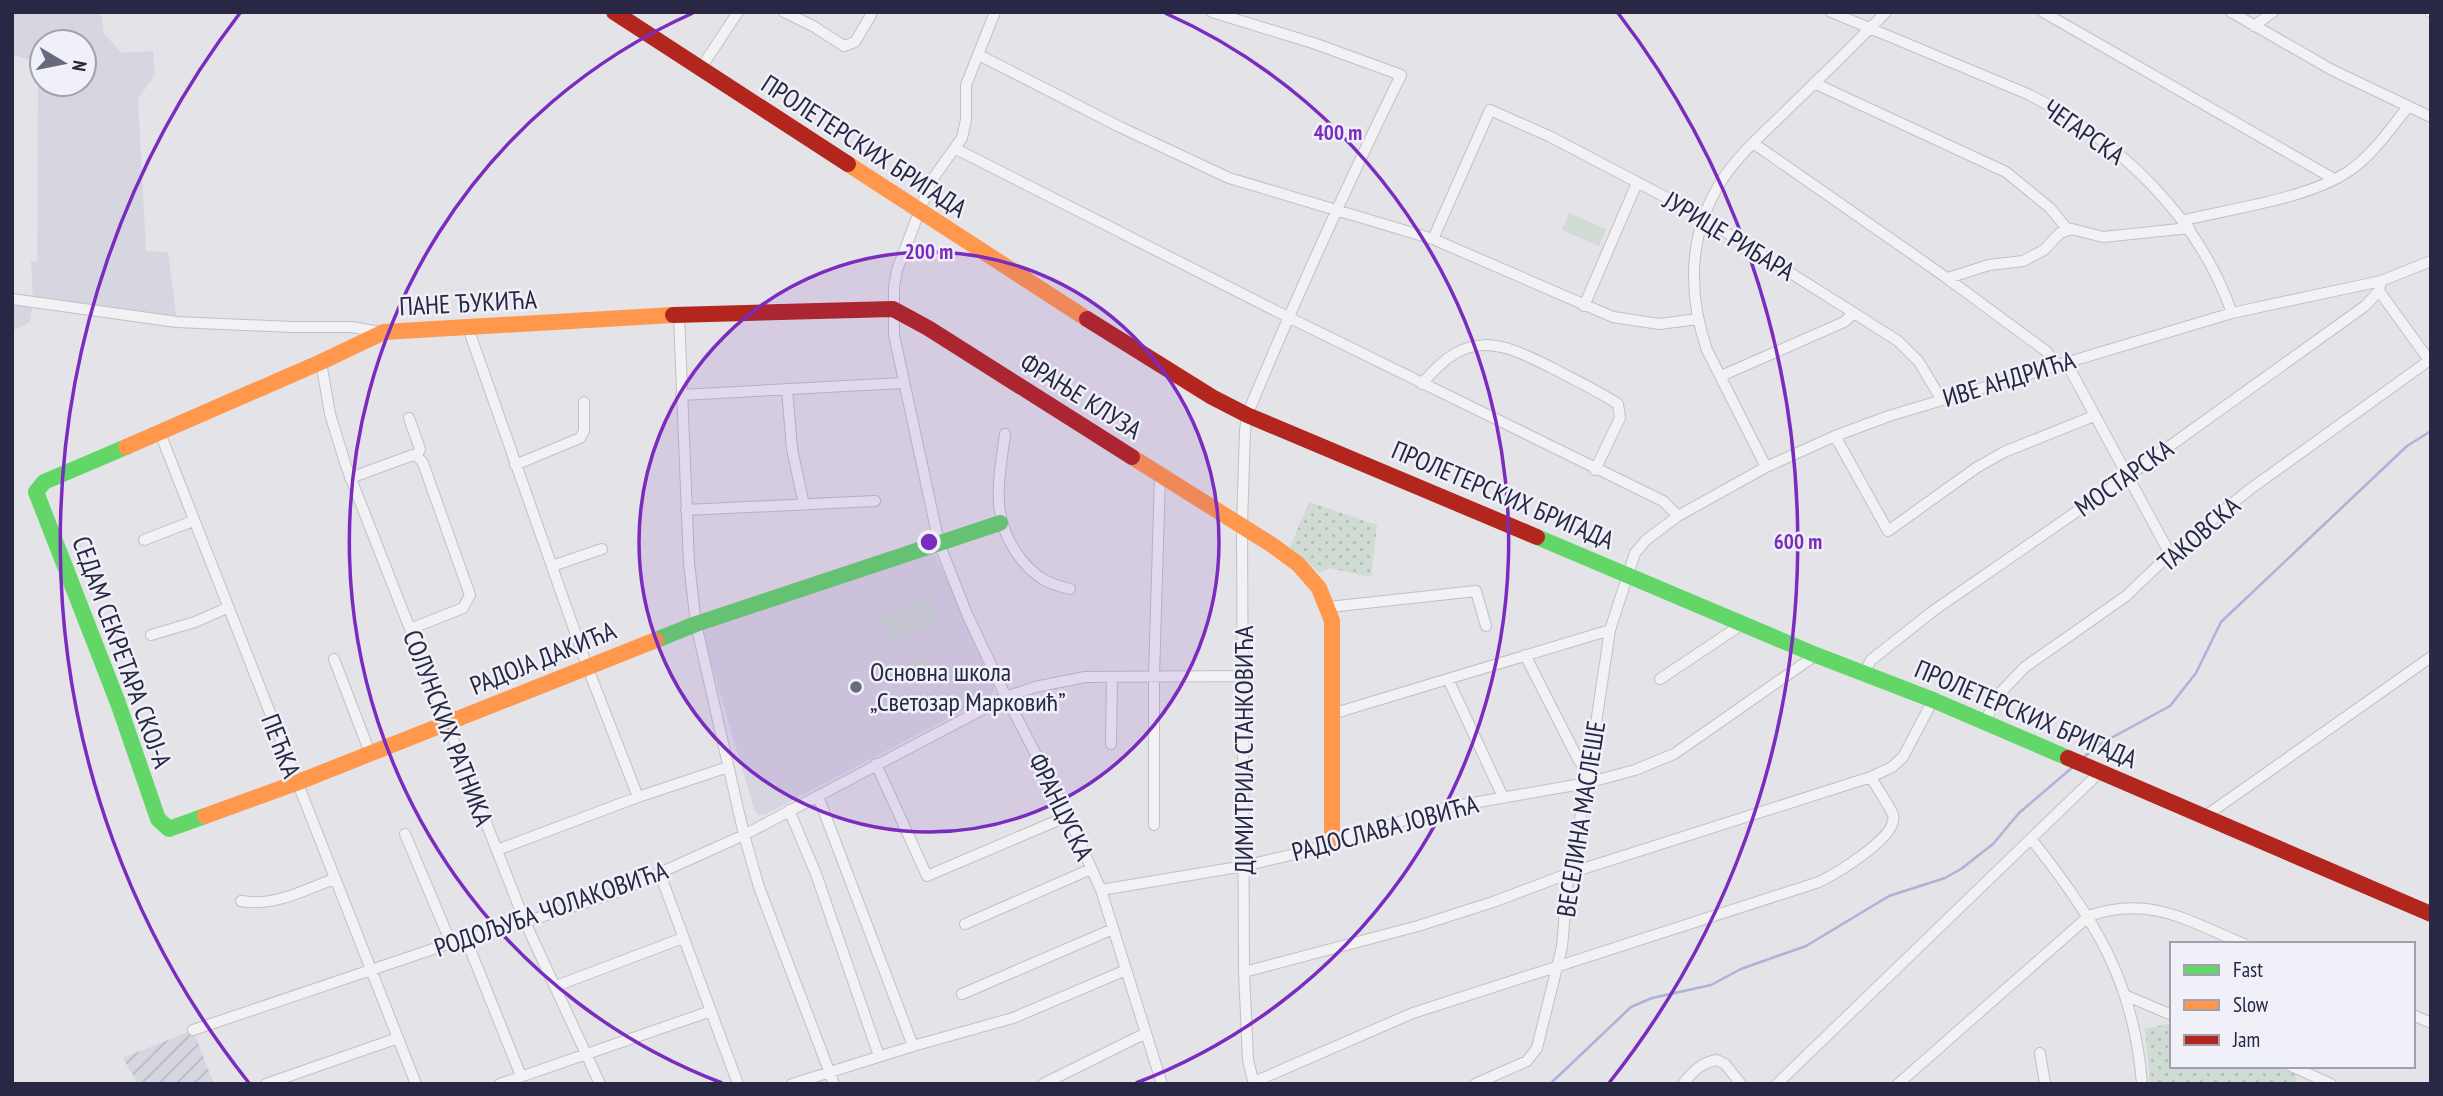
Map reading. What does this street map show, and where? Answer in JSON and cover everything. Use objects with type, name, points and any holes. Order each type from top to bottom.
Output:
[{"type":"street","name":"ПРОЛЕТЕРСКИХ БРИГАДА","points":[[614,12],[918,211],[1212,397],[1247,415],[1816,654],[1933,700],[2431,914]]},
{"type":"street","points":[[701,68],[738,12]]},
{"type":"street","points":[[784,12],[813,26],[844,47],[855,42],[871,15]]},
{"type":"street","points":[[995,12],[966,85],[966,120],[956,149],[1287,317],[1663,501],[1678,516]]},
{"type":"street","name":"ДИМИТРИЈА СТАНКОВИЋА","points":[[1212,12],[1316,44],[1401,75],[1335,210],[1247,415],[1242,526],[1244,972],[1248,1059],[1254,1083]]},
{"type":"street","name":"ЧЕГАРСКА","points":[[1831,12],[2000,82],[2060,112],[2128,161],[2186,224],[2224,292],[2232,313]]},
{"type":"street","points":[[1766,467],[1707,350],[1698,319],[1693,277],[1697,241],[1718,185],[1753,143],[1886,12]]},
{"type":"street","points":[[2043,12],[2334,179]]},
{"type":"street","points":[[2231,12],[2332,70],[2431,117]]},
{"type":"street","points":[[2254,26],[2273,12]]},
{"type":"street","points":[[979,55],[1120,127],[1229,178],[1433,239],[1612,317],[1659,324],[1698,319]]},
{"type":"street","points":[[1814,83],[2006,172],[2050,208],[2068,230]]},
{"type":"street","points":[[1948,278],[1989,265],[2023,261],[2044,250],[2060,233],[2068,230],[2079,229],[2103,237],[2186,224],[2312,189],[2350,171],[2369,154],[2408,107]]},
{"type":"street","name":"ЈУРИЦЕ РИБАРА","points":[[1433,239],[1490,110],[1518,121],[1704,217],[1898,341],[1919,362],[1941,399]]},
{"type":"street","points":[[1753,143],[1948,278],[2062,363],[2170,554]]},
{"type":"street","name":"ФРАНЦУСКА","points":[[956,149],[937,170],[918,211],[897,270],[893,309],[894,335],[902,383],[939,543],[967,614],[1006,697],[1068,816],[1101,890],[1162,1084]]},
{"type":"street","points":[[1584,306],[1637,183]]},
{"type":"street","name":"ИВЕ АНДРИЋА","points":[[1627,573],[1640,546],[1678,516],[1766,467],[1835,436],[1941,399],[2232,313],[2354,287],[2380,286],[2431,261]]},
{"type":"street","name":"МОСТАРСКА","points":[[1864,673],[1871,660],[1933,611],[2128,476],[2360,309],[2380,286]]},
{"type":"street","name":"ТАКОВСКА","points":[[1985,722],[1998,695],[2025,667],[2126,596],[2170,554],[2249,490],[2430,359],[2380,286]]},
{"type":"street","points":[[2354,287],[2361,292],[2360,309]]},
{"type":"street","points":[[12,299],[177,322],[360,328],[384,332]]},
{"type":"street","name":"ПАНЕ ЂУКИЋА","points":[[37,489],[44,482],[384,332],[679,315],[893,309]]},
{"type":"street","name":"ФРАЊЕ КЛУЗА","points":[[893,309],[928,328],[1242,526],[1306,571],[1329,607]]},
{"type":"street","points":[[1721,376],[1844,322],[1854,313]]},
{"type":"street","points":[[679,315],[686,510],[696,624],[744,835],[759,887],[832,1078]]},
{"type":"street","points":[[359,345],[363,336],[360,328]]},
{"type":"street","points":[[468,328],[587,666],[638,797]]},
{"type":"street","points":[[1422,384],[1439,365],[1468,347],[1494,345],[1524,353],[1618,404],[1620,418],[1595,470]]},
{"type":"street","name":"СОЛУНСКИХ РАТНИКА","points":[[321,362],[330,414],[351,478],[496,850],[600,1084]]},
{"type":"street","points":[[681,395],[902,383]]},
{"type":"street","points":[[787,389],[792,449],[804,505]]},
{"type":"street","points":[[515,465],[580,438],[584,431],[584,402]]},
{"type":"street","points":[[1835,436],[1888,531],[1976,468],[2004,452],[2094,416]]},
{"type":"street","points":[[410,418],[420,449],[417,456]]},
{"type":"street","name":"ПЕЋКА","points":[[160,433],[416,1084]]},
{"type":"street","points":[[1005,433],[999,486],[1000,523],[1011,547],[1032,572],[1052,585],[1070,589]]},
{"type":"street","points":[[351,478],[408,456],[417,456],[423,463],[470,595],[463,608],[410,629]]},
{"type":"street","points":[[1154,825],[1154,676],[1160,475]]},
{"type":"street","name":"СЕДАМ СЕКРЕТАРА СКОЈ-А","points":[[37,489],[37,496],[89,625],[158,819],[169,829]]},
{"type":"street","points":[[686,510],[875,502]]},
{"type":"street","points":[[144,540],[193,521]]},
{"type":"street","name":"РАДОЈА ДАКИЋА","points":[[169,829],[296,783],[696,624],[1000,523]]},
{"type":"street","points":[[552,566],[602,549]]},
{"type":"street","name":"ВЕСЕЛИНА МАСЛЕШЕ","points":[[1475,1084],[1527,1061],[1537,1048],[1562,947],[1564,905],[1587,783],[1610,630],[1627,573]]},
{"type":"street","points":[[1332,842],[1332,621],[1329,607],[1476,591],[1486,626]]},
{"type":"street","points":[[151,635],[195,622],[227,608]]},
{"type":"street","points":[[1660,679],[1744,623]]},
{"type":"street","points":[[1332,714],[1610,630]]},
{"type":"street","name":"РАДОСЛАВА ЈОВИЋА","points":[[1101,890],[1244,866],[1444,808],[1587,783],[1635,770],[1674,754],[1816,654]]},
{"type":"street","points":[[1525,655],[1579,761],[1589,769]]},
{"type":"street","points":[[2204,817],[2431,657]]},
{"type":"street","points":[[334,659],[370,753]]},
{"type":"street","name":"РОДОЉУБА ЧОЛАКОВИЋА","points":[[193,1030],[451,943],[615,893],[744,835],[1006,697],[1085,677],[1243,676]]},
{"type":"street","points":[[1111,744],[1112,677]]},
{"type":"street","points":[[1448,680],[1503,797]]},
{"type":"street","points":[[1244,972],[1418,926],[1570,873],[1871,777],[1892,767],[1903,757],[1933,700]]},
{"type":"street","points":[[876,764],[927,876],[1068,816]]},
{"type":"street","points":[[496,850],[728,767]]},
{"type":"street","points":[[1777,1084],[2032,840],[2096,771]]},
{"type":"street","points":[[1254,1083],[1413,1013],[1819,882],[1841,871],[1873,846],[1893,821],[1892,813],[1871,777]]},
{"type":"street","points":[[818,796],[913,1046]]},
{"type":"street","points":[[789,810],[816,874],[879,1056]]},
{"type":"street","points":[[405,834],[451,943]]},
{"type":"street","points":[[2032,840],[2089,916],[2127,996],[2136,1029],[2143,1084]]},
{"type":"street","points":[[965,924],[1091,869]]},
{"type":"street","points":[[660,874],[738,1084]]},
{"type":"street","points":[[241,901],[256,904],[274,902],[334,879]]},
{"type":"street","points":[[1898,1084],[2089,916],[2108,910],[2148,908],[2168,912],[2239,942]]},
{"type":"street","points":[[962,994],[1113,929]]},
{"type":"street","points":[[466,939],[521,1076]]},
{"type":"street","points":[[556,986],[683,939]]},
{"type":"street","points":[[792,1084],[832,1078],[879,1056],[1013,1018],[1126,970]]},
{"type":"street","points":[[2127,996],[2170,1014]]},
{"type":"street","points":[[500,1084],[711,1011]]},
{"type":"street","points":[[2415,1016],[2431,1023]]},
{"type":"street","points":[[1043,1084],[1146,1033]]},
{"type":"street","points":[[266,1084],[398,1038]]},
{"type":"street","points":[[2040,1053],[2045,1084]]},
{"type":"street","points":[[1683,1084],[1694,1070],[1717,1059],[1725,1063],[1741,1084]]},
{"type":"street","points":[[2296,1068],[2332,1084]]},
{"type":"shaded area","points":[[12,12],[101,12],[104,34],[122,53],[153,51],[155,75],[138,99],[146,251],[168,252],[177,322],[33,303],[30,322],[12,331],[12,299],[33,302],[31,261],[37,262],[38,98],[98,98],[98,28],[28,28],[28,60],[12,54]]},
{"type":"shaded area","points":[[1569,213],[1606,229],[1599,246],[1562,230]]},
{"type":"shaded area","points":[[1309,502],[1377,525],[1371,577],[1329,568],[1320,573],[1290,547]]},
{"type":"shaded area","name":"Основна школа „Светозар Марковић”","points":[[933,550],[994,682],[994,691],[987,698],[766,814],[758,815],[701,629]]},
{"type":"shaded area","points":[[931,596],[941,623],[889,642],[879,616]]},
{"type":"shaded area","points":[[927,657],[933,674],[894,688],[888,671]]},
{"type":"shaded area","points":[[2170,1023],[2170,1068],[2282,1068],[2296,1074],[2297,1084],[2150,1084],[2145,1029]]},
{"type":"shaded area","points":[[193,1030],[214,1084],[138,1084],[123,1058]]},
{"type":"waterway","points":[[2084,757],[2100,744],[2170,706],[2196,673],[2221,622],[2407,446],[2431,431]]},
{"type":"waterway","points":[[1550,1084],[1631,1007],[1652,998],[1711,985],[1741,969],[1806,946],[1889,896],[1945,878],[1961,869],[1993,844],[2019,813],[2074,766]]},
{"type":"traffic: fast","points":[[126,447],[44,482],[36,492],[118,703],[158,819],[169,829],[205,816]]},
{"type":"traffic: fast","points":[[656,640],[696,624],[1000,523]]},
{"type":"traffic: fast","points":[[1537,537],[2068,758]]},
{"type":"traffic: slow","points":[[848,164],[1087,319]]},
{"type":"traffic: slow","points":[[126,447],[384,332],[673,315]]},
{"type":"traffic: slow","points":[[1132,457],[1272,545],[1298,564],[1319,588],[1332,621],[1332,842]]},
{"type":"traffic: slow","points":[[205,816],[296,783],[656,640]]},
{"type":"traffic: jam","points":[[614,12],[848,164]]},
{"type":"traffic: jam","points":[[673,315],[893,309],[928,328],[1132,457]]},
{"type":"traffic: jam","points":[[1087,319],[1212,397],[1247,415],[1537,537]]},
{"type":"traffic: jam","points":[[2068,758],[2431,914]]},
{"type":"place","name":"Основна школа „Светозар Марковић”","points":[[856,687]]}]
